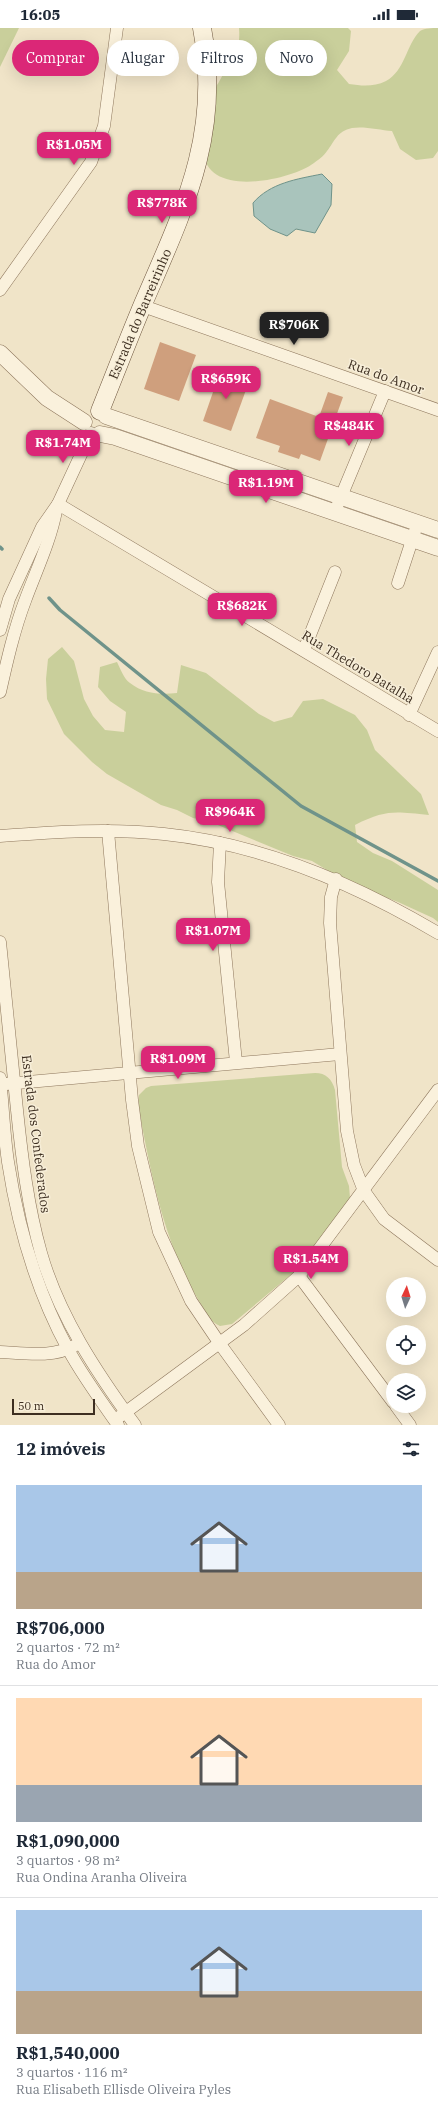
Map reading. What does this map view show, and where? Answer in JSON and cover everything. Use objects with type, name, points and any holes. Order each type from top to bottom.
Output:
[{"type":"main road","name":"Estrada do Barreirinho","points":[[103,414],[142,306],[180,219],[199,160],[206,125],[208,90],[202,28]]},
{"type":"street","points":[[0,290],[92,162],[104,126],[117,28]]},
{"type":"street","name":"Rua do Amor","points":[[142,306],[438,410]]},
{"type":"street","points":[[0,353],[47,398],[92,430],[438,548]]},
{"type":"street","points":[[335,512],[386,391]]},
{"type":"street","points":[[0,630],[5,599],[42,527],[58,504],[92,430],[89,413],[103,414],[438,530]]},
{"type":"street","points":[[92,430],[107,428],[103,414]]},
{"type":"street","points":[[0,692],[8,657],[25,602],[52,532],[58,504]]},
{"type":"street","name":"Rua Thedoro Batalha","points":[[58,504],[438,731]]},
{"type":"street","points":[[398,583],[418,523]]},
{"type":"street","points":[[304,650],[335,572]]},
{"type":"street","points":[[5,599],[25,602]]},
{"type":"street","points":[[409,714],[438,652]]},
{"type":"street","points":[[108,831],[138,1146],[159,1232],[191,1301],[220,1344],[279,1425]]},
{"type":"street","points":[[0,836],[56,832],[108,831],[164,834],[220,843],[274,857],[336,879],[366,893],[438,933]]},
{"type":"street","points":[[220,843],[218,882],[236,1062]]},
{"type":"street","points":[[336,879],[331,897],[330,923],[349,1147],[364,1190],[384,1219],[438,1260]]},
{"type":"street","name":"Estrada dos Confederados","points":[[0,942],[23,1161],[30,1206],[42,1254],[56,1292],[80,1343],[135,1425]]},
{"type":"street","points":[[0,1081],[14,1083],[236,1062],[340,1054]]},
{"type":"street","name":"Estrada dos Confederados","points":[[0,1081],[4,1161],[29,1258],[68,1350],[117,1422]]},
{"type":"street","points":[[117,1422],[125,1412],[244,1325],[299,1276],[438,1090]]},
{"type":"street","points":[[4,1161],[23,1161]]},
{"type":"street","points":[[299,1276],[386,1393]]},
{"type":"street","points":[[0,1352],[48,1353],[68,1350],[80,1343]]},
{"type":"street","points":[[401,1413],[410,1425]]},
{"type":"green space","points":[[0,28],[19,28],[12,40],[0,67]]},
{"type":"green space","points":[[239,28],[348,28],[351,31],[349,51],[337,70],[349,84],[363,86],[381,83],[392,77],[401,64],[411,43],[420,31],[438,28],[438,151],[433,158],[416,160],[400,149],[392,131],[352,128],[343,131],[321,158],[302,170],[268,180],[250,182],[232,180],[217,175],[207,165],[204,150],[207,122],[214,91],[223,76],[257,76],[257,40],[239,40]]},
{"type":"green space","points":[[62,647],[74,661],[84,699],[93,716],[105,730],[124,732],[126,712],[110,701],[98,687],[100,667],[117,662],[128,681],[135,687],[153,693],[177,693],[181,665],[206,673],[259,714],[274,722],[292,717],[303,701],[323,699],[355,715],[367,730],[375,750],[421,794],[429,815],[391,813],[375,816],[355,825],[357,842],[373,853],[392,861],[438,890],[438,922],[433,918],[398,902],[350,884],[312,861],[293,856],[213,823],[193,818],[177,810],[161,805],[107,774],[92,762],[64,734],[47,699],[46,679],[48,659]]},
{"type":"green space","points":[[315,1073],[328,1077],[335,1090],[342,1167],[349,1186],[350,1198],[300,1267],[232,1324],[220,1326],[210,1319],[205,1312],[176,1255],[167,1231],[148,1156],[138,1105],[139,1095],[146,1088],[151,1086]]},
{"type":"water","points":[[322,174],[332,184],[331,205],[315,233],[296,229],[287,236],[270,229],[254,216],[253,203],[267,191],[284,183]]},
{"type":"building","points":[[160,342],[196,355],[179,401],[144,389]]},
{"type":"building","points":[[221,369],[250,379],[231,431],[203,421]]},
{"type":"building","points":[[328,392],[343,397],[320,461],[301,454],[299,459],[278,452],[280,446],[256,438],[270,399],[319,417]]},
{"type":"waterway","points":[[49,598],[60,610],[301,806],[438,881]]}]
